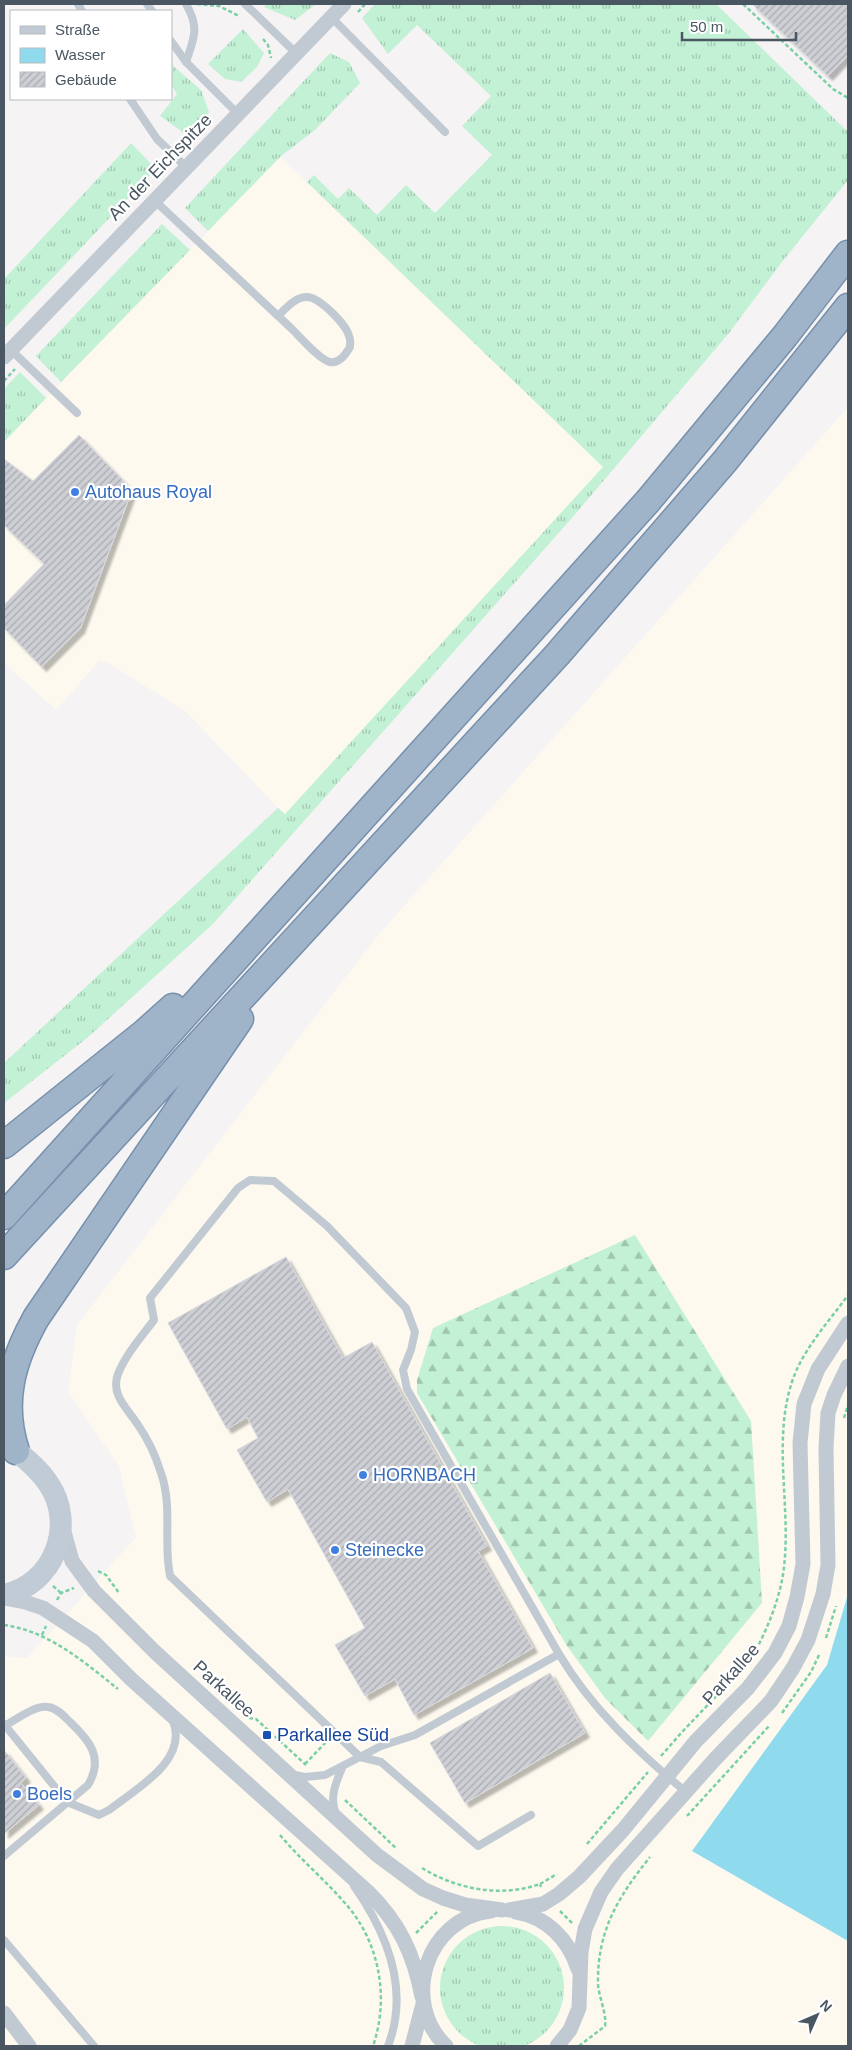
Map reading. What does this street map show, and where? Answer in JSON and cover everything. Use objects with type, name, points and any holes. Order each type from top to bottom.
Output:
[{"type":"highway","points":[[4,1216],[648,500],[767,358],[848,254]]},
{"type":"highway","points":[[4,1256],[627,576],[776,399],[848,307]]},
{"type":"highway","points":[[10,1445],[8,1396],[18,1355],[36,1318],[231,1032],[378,850]]},
{"type":"highway","points":[[4,1145],[144,1033],[202,981],[316,871]]},
{"type":"main road","points":[[4,1596],[32,1582],[49,1565],[58,1545],[61,1518],[58,1502],[48,1482],[10,1445]]},
{"type":"street","name":"An der Eichspitze","points":[[7,353],[344,4]]},
{"type":"street","name":"Parkallee","points":[[412,2046],[423,2000],[425,1968],[434,1948],[448,1930],[473,1915],[534,1906],[550,1900],[567,1888],[591,1865],[709,1727],[763,1670],[775,1653],[789,1626],[798,1597],[803,1564],[800,1443],[804,1404],[818,1369],[848,1323]]},
{"type":"street","name":"Parkallee","points":[[558,2046],[576,2020],[579,2008],[581,1952],[585,1929],[595,1903],[608,1880],[780,1689],[808,1640],[824,1594],[828,1565],[826,1448],[828,1413],[834,1395],[848,1366]]},
{"type":"street","name":"Parkallee","points":[[61,1518],[72,1561],[84,1580],[155,1652],[340,1820],[396,1870],[423,1889],[464,1905],[506,1910],[533,1916],[554,1929],[575,1959],[581,1983]]},
{"type":"street","name":"Parkallee","points":[[4,1596],[43,1608],[76,1628],[92,1641],[340,1869],[376,1899],[394,1920],[405,1939],[414,1960],[423,2000],[433,2030],[446,2046]]},
{"type":"street","points":[[4,2013],[29,2046]]},
{"type":"lane","points":[[186,4],[194,17],[196,33],[186,62]]},
{"type":"lane","points":[[245,4],[296,53]]},
{"type":"lane","points":[[331,17],[446,132]]},
{"type":"lane","points":[[172,42],[186,62],[238,113]]},
{"type":"lane","points":[[131,100],[157,139],[186,167]]},
{"type":"lane","points":[[154,200],[278,316],[329,362],[340,360],[350,347],[346,328],[320,302],[313,298],[307,297],[295,301],[278,316]]},
{"type":"lane","points":[[7,353],[77,413]]},
{"type":"lane","points":[[531,1815],[478,1846],[381,1762],[360,1757],[170,1576],[167,1560],[169,1514],[161,1474],[142,1432],[123,1406],[117,1394],[117,1375],[154,1320],[150,1298],[238,1188],[250,1180],[274,1181],[327,1226],[406,1308],[414,1332],[411,1350],[402,1370],[407,1389],[559,1654],[577,1684],[619,1730],[686,1792]]},
{"type":"lane","points":[[289,1774],[305,1778],[320,1776],[342,1768],[381,1746],[415,1735],[559,1654]]},
{"type":"lane","points":[[4,1856],[67,1802],[88,1785],[94,1775],[96,1761],[85,1737],[59,1712],[48,1707],[37,1708],[5,1724],[67,1802],[100,1815],[157,1772],[172,1754],[177,1731],[165,1710]]},
{"type":"lane","points":[[340,1820],[334,1808],[334,1790],[342,1768]]},
{"type":"lane","points":[[340,1869],[368,1906],[387,1945],[393,1964],[397,1997],[394,2024],[388,2046]]},
{"type":"lane","points":[[4,1940],[94,2046]]},
{"type":"path","points":[[196,4],[219,5],[241,17]]},
{"type":"path","points":[[743,4],[832,89],[848,98]]},
{"type":"path","points":[[262,37],[272,55],[268,62],[277,72]]},
{"type":"path","points":[[752,1656],[771,1618],[784,1566],[782,1452],[785,1411],[792,1383],[801,1362],[815,1339],[848,1295]]},
{"type":"path","points":[[4,1625],[42,1635],[70,1652],[119,1690]]},
{"type":"path","points":[[583,1849],[682,1732],[748,1662]]},
{"type":"path","points":[[247,1717],[256,1719],[320,1776]]},
{"type":"path","points":[[305,1764],[334,1734]]},
{"type":"path","points":[[334,1790],[398,1850]]},
{"type":"path","points":[[276,1830],[345,1902],[358,1919],[373,1949],[379,1969],[381,2002],[373,2046]]},
{"type":"path","points":[[418,1866],[450,1881],[478,1889],[507,1891],[540,1884],[562,1870]]},
{"type":"path","points":[[405,1939],[419,1931],[437,1913],[450,1881]]},
{"type":"path","points":[[540,1884],[550,1900],[574,1925],[604,1934],[598,1976],[601,2006],[606,2021],[601,2030],[579,2046]]},
{"type":"path","points":[[373,1949],[387,1945]]},
{"type":"shaded area","points":[[280,157],[603,467],[285,815],[185,711],[108,663],[99,661],[56,710],[4,663],[4,442]]},
{"type":"shaded area","points":[[848,407],[848,2046],[4,2046],[4,1657],[27,1658],[136,1537],[119,1466],[68,1392],[77,1325],[379,934]]},
{"type":"green space","points":[[267,4],[316,4],[295,20],[264,7]]},
{"type":"green space","points":[[375,4],[716,4],[848,132],[848,180],[782,262],[729,333],[571,519],[213,924],[87,1038],[4,1103],[4,1063],[278,808],[285,814],[603,467],[307,182],[314,175],[338,199],[349,188],[377,215],[406,185],[435,213],[492,155],[462,126],[491,96],[417,25],[388,54],[362,18]]},
{"type":"green space","points":[[243,29],[264,53],[257,67],[241,82],[225,79],[208,64]]},
{"type":"green space","points":[[330,53],[349,62],[360,83],[315,130],[280,157],[208,231],[185,208]]},
{"type":"green space","points":[[172,65],[201,90],[209,112],[202,127],[184,133],[160,116],[177,94],[172,86]]},
{"type":"green space","points":[[131,143],[156,169],[4,329],[4,279]]},
{"type":"green space","points":[[162,224],[190,250],[61,382],[36,356]]},
{"type":"green space","points":[[20,372],[46,398],[4,442],[4,389]]},
{"type":"green space","points":[[635,1235],[751,1421],[762,1603],[648,1741],[605,1698],[567,1646],[417,1393],[417,1380],[433,1328]]},
{"type":"green space","points":[[502,1926],[526,1931],[546,1944],[559,1964],[564,1988],[559,2012],[546,2032],[526,2045],[502,2050],[478,2045],[458,2032],[445,2012],[440,1988],[445,1964],[458,1944],[478,1931]]},
{"type":"water","points":[[848,1594],[848,1941],[692,1851],[827,1665]]},
{"type":"building","points":[[752,4],[848,4],[848,55],[828,76]]},
{"type":"building","points":[[79,435],[132,490],[80,629],[42,667],[4,628],[4,605],[44,564],[4,525],[4,459],[33,481]]},
{"type":"building","name":"HORNBACH","points":[[286,1257],[343,1358],[372,1342],[487,1546],[478,1551],[533,1648],[414,1715],[395,1679],[365,1696],[335,1645],[365,1628],[288,1489],[267,1502],[237,1450],[258,1438],[247,1417],[227,1429],[168,1323]]},
{"type":"building","points":[[550,1673],[585,1733],[465,1803],[430,1743]]},
{"type":"building","name":"Boels","points":[[4,1750],[26,1778],[21,1783],[39,1805],[4,1834]]},
{"type":"place","name":"Autohaus Royal","points":[[75,492]]},
{"type":"place","name":"HORNBACH","points":[[363,1475]]},
{"type":"place","name":"Steinecke","points":[[335,1550]]},
{"type":"place","name":"Parkallee Süd","points":[[267,1735]]},
{"type":"place","name":"Boels","points":[[17,1794]]}]
